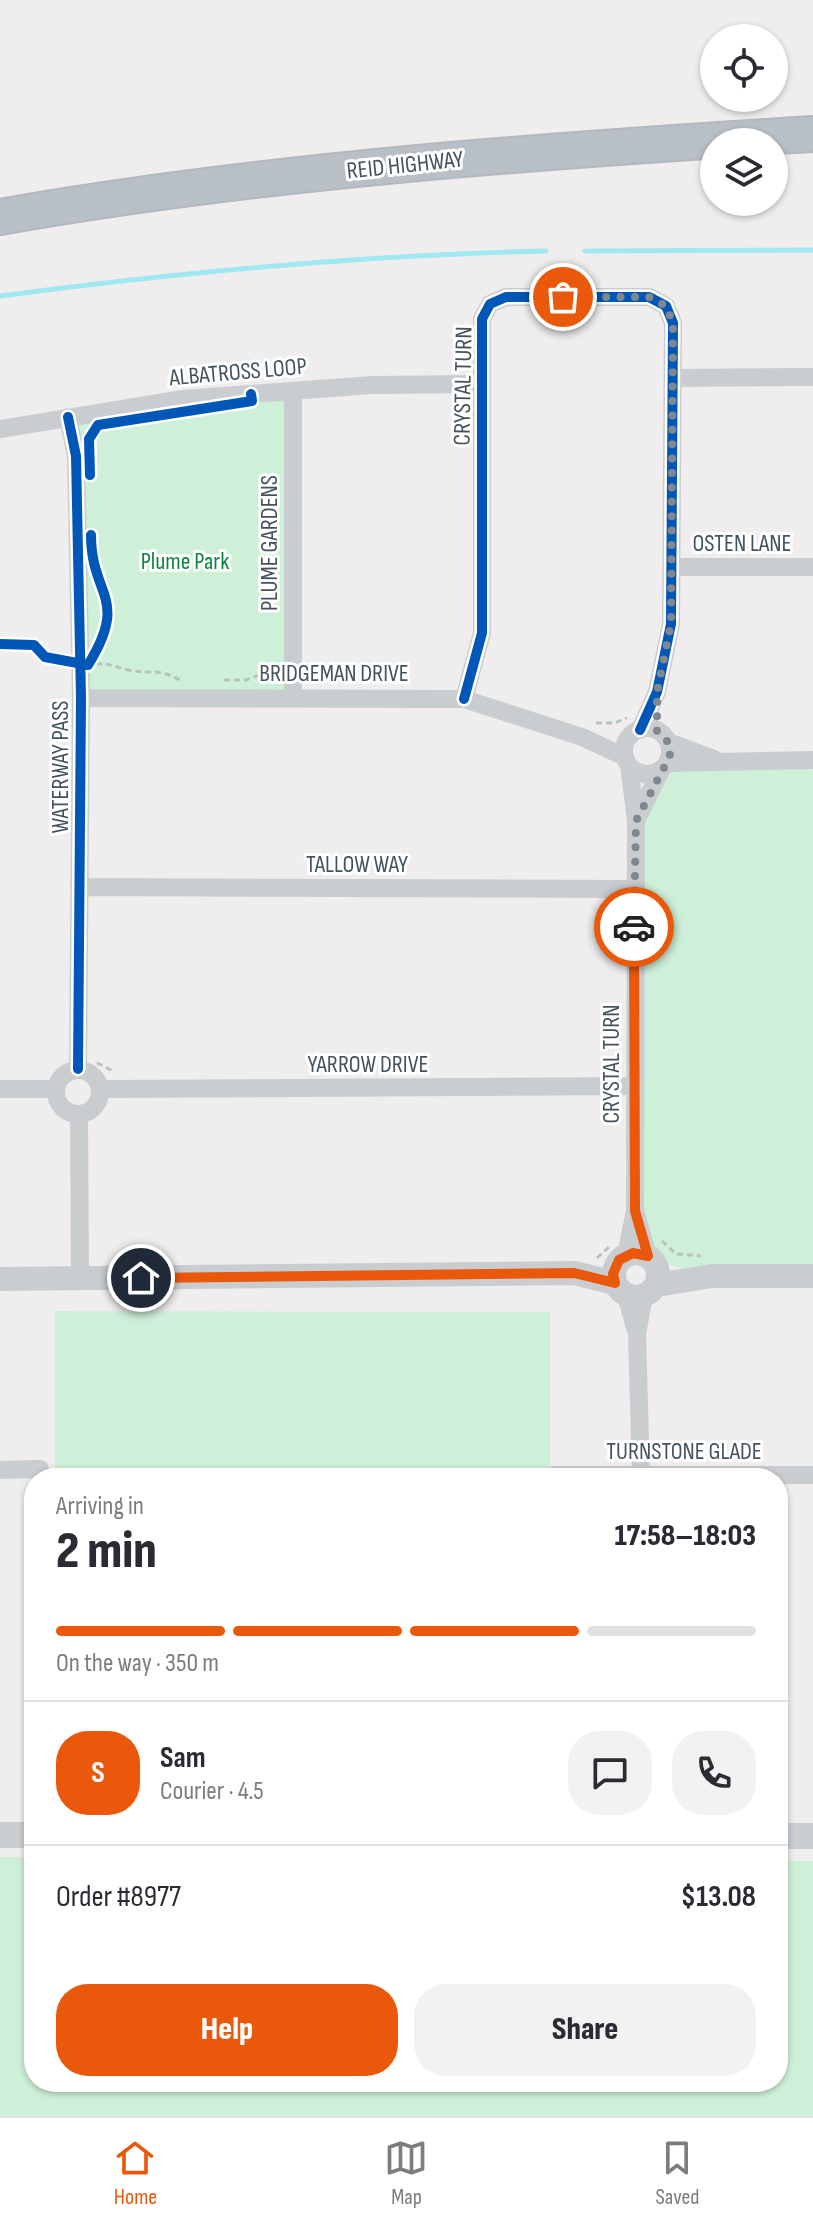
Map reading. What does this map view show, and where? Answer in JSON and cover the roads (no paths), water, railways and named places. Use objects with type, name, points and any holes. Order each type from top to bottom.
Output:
[{"type":"highway","name":"REID HIGHWAY","points":[[0,198],[248,162],[509,136],[813,114]]},
{"type":"highway","name":"REID HIGHWAY","points":[[0,217],[219,184],[512,155],[813,134]]},
{"type":"main road","points":[[0,1835],[24,1835]]},
{"type":"main road","points":[[788,1836],[813,1836]]},
{"type":"street","name":"CRYSTAL TURN","points":[[464,699],[482,633],[482,319],[490,304],[506,297],[649,297],[666,306],[673,323],[671,624],[649,734]]},
{"type":"street","points":[[673,378],[813,377]]},
{"type":"street","name":"ALBATROSS LOOP","points":[[0,429],[183,399],[293,391],[481,384]]},
{"type":"street","name":"PLUME GARDENS","points":[[293,391],[293,696]]},
{"type":"street","name":"WATERWAY PASS","points":[[68,417],[76,456],[84,665],[81,698],[78,1069]]},
{"type":"street","name":"OSTEN LANE","points":[[672,567],[813,567]]},
{"type":"street","name":"BRIDGEMAN DRIVE","points":[[81,698],[293,696],[464,699],[582,737]]},
{"type":"street","points":[[582,737],[649,734],[716,760]]},
{"type":"street","points":[[627,761],[625,745],[649,734]]},
{"type":"street","points":[[649,734],[664,766]]},
{"type":"street","points":[[582,737],[648,775],[664,766],[716,760],[813,760]]},
{"type":"street","name":"CRYSTAL TURN","points":[[627,761],[636,821],[635,1211],[641,1468]]},
{"type":"street","points":[[636,821],[664,766]]},
{"type":"street","name":"TALLOW WAY","points":[[79,887],[634,889]]},
{"type":"street","points":[[78,1069],[93,1075],[100,1089],[97,1103],[79,1114],[64,1110],[55,1089],[63,1075],[78,1069]]},
{"type":"street","name":"YARROW DRIVE","points":[[100,1089],[635,1086]]},
{"type":"street","points":[[0,1089],[55,1089]]},
{"type":"street","points":[[79,1114],[80,1279]]},
{"type":"street","points":[[0,1279],[708,1266],[813,1276]]},
{"type":"street","points":[[0,1470],[24,1469]]},
{"type":"street","name":"TURNSTONE GLADE","points":[[788,1475],[813,1475]]},
{"type":"waterway","points":[[585,251],[813,250]]},
{"type":"waterway","points":[[0,296],[273,266],[409,256],[546,251]]},
{"type":"park label","name":"Plume Park","points":[[185,561]]}]
